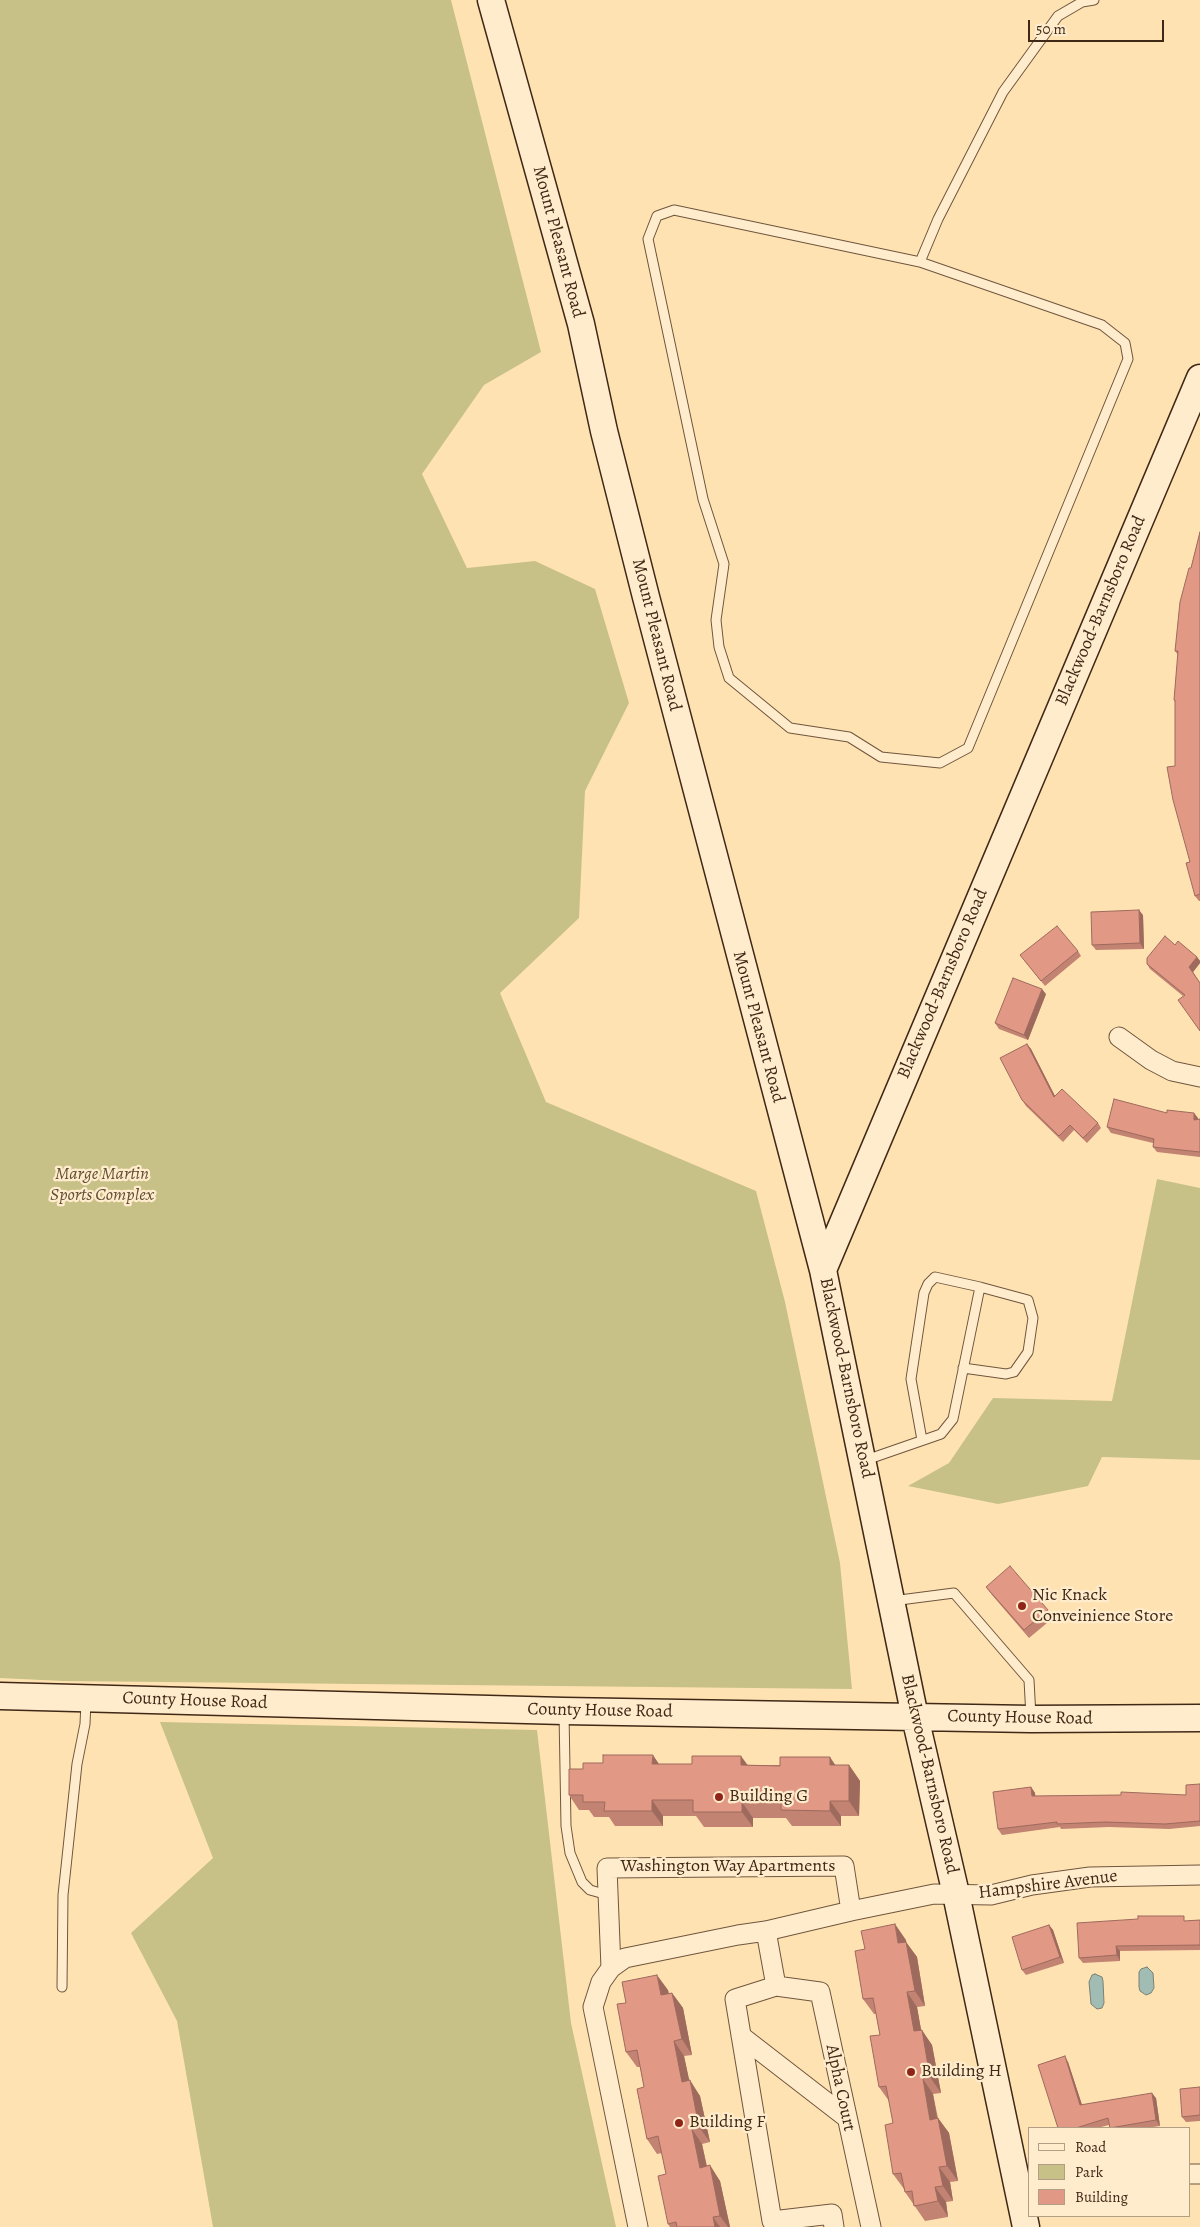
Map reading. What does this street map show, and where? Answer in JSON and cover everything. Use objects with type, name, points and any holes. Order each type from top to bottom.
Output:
[{"type":"main road","name":"Mount Pleasant Road","points":[[491,0],[581,324],[604,431],[646,597],[823,1270]]},
{"type":"main road","name":"Blackwood-Barnsboro Road","points":[[1025,2210],[915,1717],[823,1270],[1200,378]]},
{"type":"main road","name":"County House Road","points":[[0,1696],[564,1711],[1031,1719],[1200,1718]]},
{"type":"street","points":[[1119,1037],[1151,1060],[1172,1071],[1200,1077]]},
{"type":"street","name":"Washington Way Apartments","points":[[611,1968],[607,1868],[844,1866],[851,1911]]},
{"type":"street","name":"Hampshire Avenue","points":[[956,1894],[991,1895],[1032,1885],[1090,1877],[1200,1875]]},
{"type":"street","points":[[638,2227],[593,2008],[601,1982],[611,1968],[625,1958],[766,1931],[934,1894],[956,1894]]},
{"type":"street","points":[[766,1931],[776,1986],[735,1999],[772,2221],[832,2214],[834,2227]]},
{"type":"street","name":"Alpha Court","points":[[776,1986],[820,1992],[871,2227]]},
{"type":"street","points":[[741,2036],[847,2118]]},
{"type":"lane","points":[[920,262],[938,219],[1003,92],[1058,16],[1082,2],[1094,0]]},
{"type":"lane","points":[[674,210],[920,262],[1102,324],[1124,343],[1128,360],[968,748],[940,763],[881,757],[849,737],[790,728],[729,678],[719,647],[716,620],[724,564],[703,499],[648,239],[657,216],[674,210]]},
{"type":"lane","points":[[922,1440],[911,1379],[924,1293],[928,1284],[936,1277],[1028,1300],[1033,1318],[1028,1352],[1014,1372],[1006,1374],[963,1368]]},
{"type":"lane","points":[[863,1460],[941,1434],[953,1419],[980,1287]]},
{"type":"lane","points":[[892,1602],[954,1592],[1030,1680],[1031,1719]]},
{"type":"lane","points":[[62,1987],[62,1895],[78,1764],[85,1724],[86,1698]]},
{"type":"lane","points":[[564,1711],[566,1826],[570,1853],[582,1882],[590,1890],[608,1895]]},
{"type":"green space","name":"Marge Martin Sports Complex","points":[[0,0],[451,0],[541,352],[484,385],[422,474],[467,568],[535,561],[595,589],[629,703],[585,791],[579,918],[500,993],[546,1102],[756,1191],[785,1302],[840,1563],[852,1689],[63,1681],[0,1678]]},
{"type":"green space","points":[[1157,1179],[1200,1188],[1200,1460],[1102,1457],[1088,1486],[998,1504],[908,1486],[949,1463],[993,1398],[1112,1401]]},
{"type":"green space","points":[[160,1722],[537,1730],[571,2023],[616,2227],[213,2227],[177,2021],[131,1933],[213,1858]]},
{"type":"water","points":[[1147,1967],[1153,1973],[1154,1988],[1151,1993],[1146,1995],[1140,1991],[1139,1972]]},
{"type":"water","points":[[1095,1974],[1102,1977],[1103,1981],[1104,2003],[1102,2008],[1097,2009],[1091,2004],[1089,1982],[1092,1975]]},
{"type":"building","points":[[1200,532],[1200,894],[1195,896],[1186,863],[1190,862],[1173,800],[1167,767],[1175,766],[1174,700],[1178,651],[1175,651],[1180,602]]},
{"type":"building","points":[[1139,910],[1140,943],[1092,945],[1091,912]]},
{"type":"building","points":[[1057,926],[1078,951],[1041,981],[1020,955]]},
{"type":"building","points":[[1165,936],[1175,945],[1178,941],[1197,957],[1189,967],[1200,983],[1200,1031],[1178,1000],[1185,995],[1147,964],[1147,958]]},
{"type":"building","points":[[1013,978],[1042,989],[1024,1035],[995,1023]]},
{"type":"building","points":[[1027,1044],[1054,1097],[1062,1089],[1098,1123],[1083,1138],[1070,1125],[1059,1136],[1022,1100],[1000,1058]]},
{"type":"building","points":[[1114,1099],[1167,1113],[1167,1110],[1194,1113],[1194,1120],[1200,1119],[1200,1152],[1153,1147],[1154,1139],[1107,1127]]},
{"type":"building","name":"Nic Knack Conveinience Store","points":[[1010,1566],[1048,1610],[1024,1630],[986,1587]]},
{"type":"building","name":"Building G","points":[[603,1755],[653,1755],[652,1764],[692,1764],[692,1756],[741,1756],[741,1765],[780,1766],[780,1757],[830,1757],[830,1765],[849,1765],[849,1801],[830,1801],[830,1811],[781,1810],[781,1803],[742,1802],[742,1812],[693,1812],[693,1800],[652,1800],[652,1811],[604,1811],[605,1802],[583,1802],[583,1795],[569,1795],[569,1769],[583,1769],[583,1763],[603,1763]]},
{"type":"building","points":[[1200,1784],[1200,1821],[1165,1824],[1105,1822],[1057,1824],[1057,1822],[998,1829],[993,1792],[1031,1787],[1032,1796],[1121,1795],[1121,1792],[1186,1795],[1186,1785]]},
{"type":"building","points":[[1138,1916],[1184,1916],[1184,1921],[1200,1920],[1200,1945],[1116,1946],[1117,1955],[1079,1958],[1077,1923],[1138,1919]]},
{"type":"building","name":"Building H","points":[[895,1924],[898,1943],[906,1942],[915,1991],[907,1992],[914,2031],[922,2030],[930,2077],[923,2079],[930,2120],[938,2118],[947,2166],[939,2167],[943,2186],[935,2187],[938,2201],[914,2206],[912,2191],[905,2192],[901,2173],[893,2174],[885,2125],[893,2123],[886,2086],[879,2087],[870,2036],[880,2035],[873,1998],[863,1999],[855,1951],[865,1949],[861,1931]]},
{"type":"building","points":[[1049,1925],[1060,1957],[1022,1970],[1012,1937]]},
{"type":"building","name":"Building F","points":[[657,1975],[661,1995],[672,1993],[682,2039],[674,2041],[682,2082],[690,2080],[699,2127],[692,2129],[700,2168],[710,2165],[720,2216],[713,2217],[715,2227],[677,2227],[676,2222],[668,2224],[658,2176],[666,2174],[658,2136],[647,2139],[637,2089],[644,2087],[637,2050],[626,2052],[617,2004],[626,2003],[622,1982]]},
{"type":"building","points":[[1065,2056],[1080,2105],[1152,2093],[1156,2120],[1110,2127],[1108,2118],[1079,2127],[1058,2127],[1038,2065]]},
{"type":"building","points":[[1200,2087],[1200,2115],[1182,2117],[1180,2089]]},
{"type":"place","name":"Nic Knack Conveinience Store","points":[[1022,1606]]},
{"type":"place","name":"Building G","points":[[719,1797]]},
{"type":"place","name":"Building H","points":[[911,2072]]},
{"type":"place","name":"Building F","points":[[679,2123]]}]
